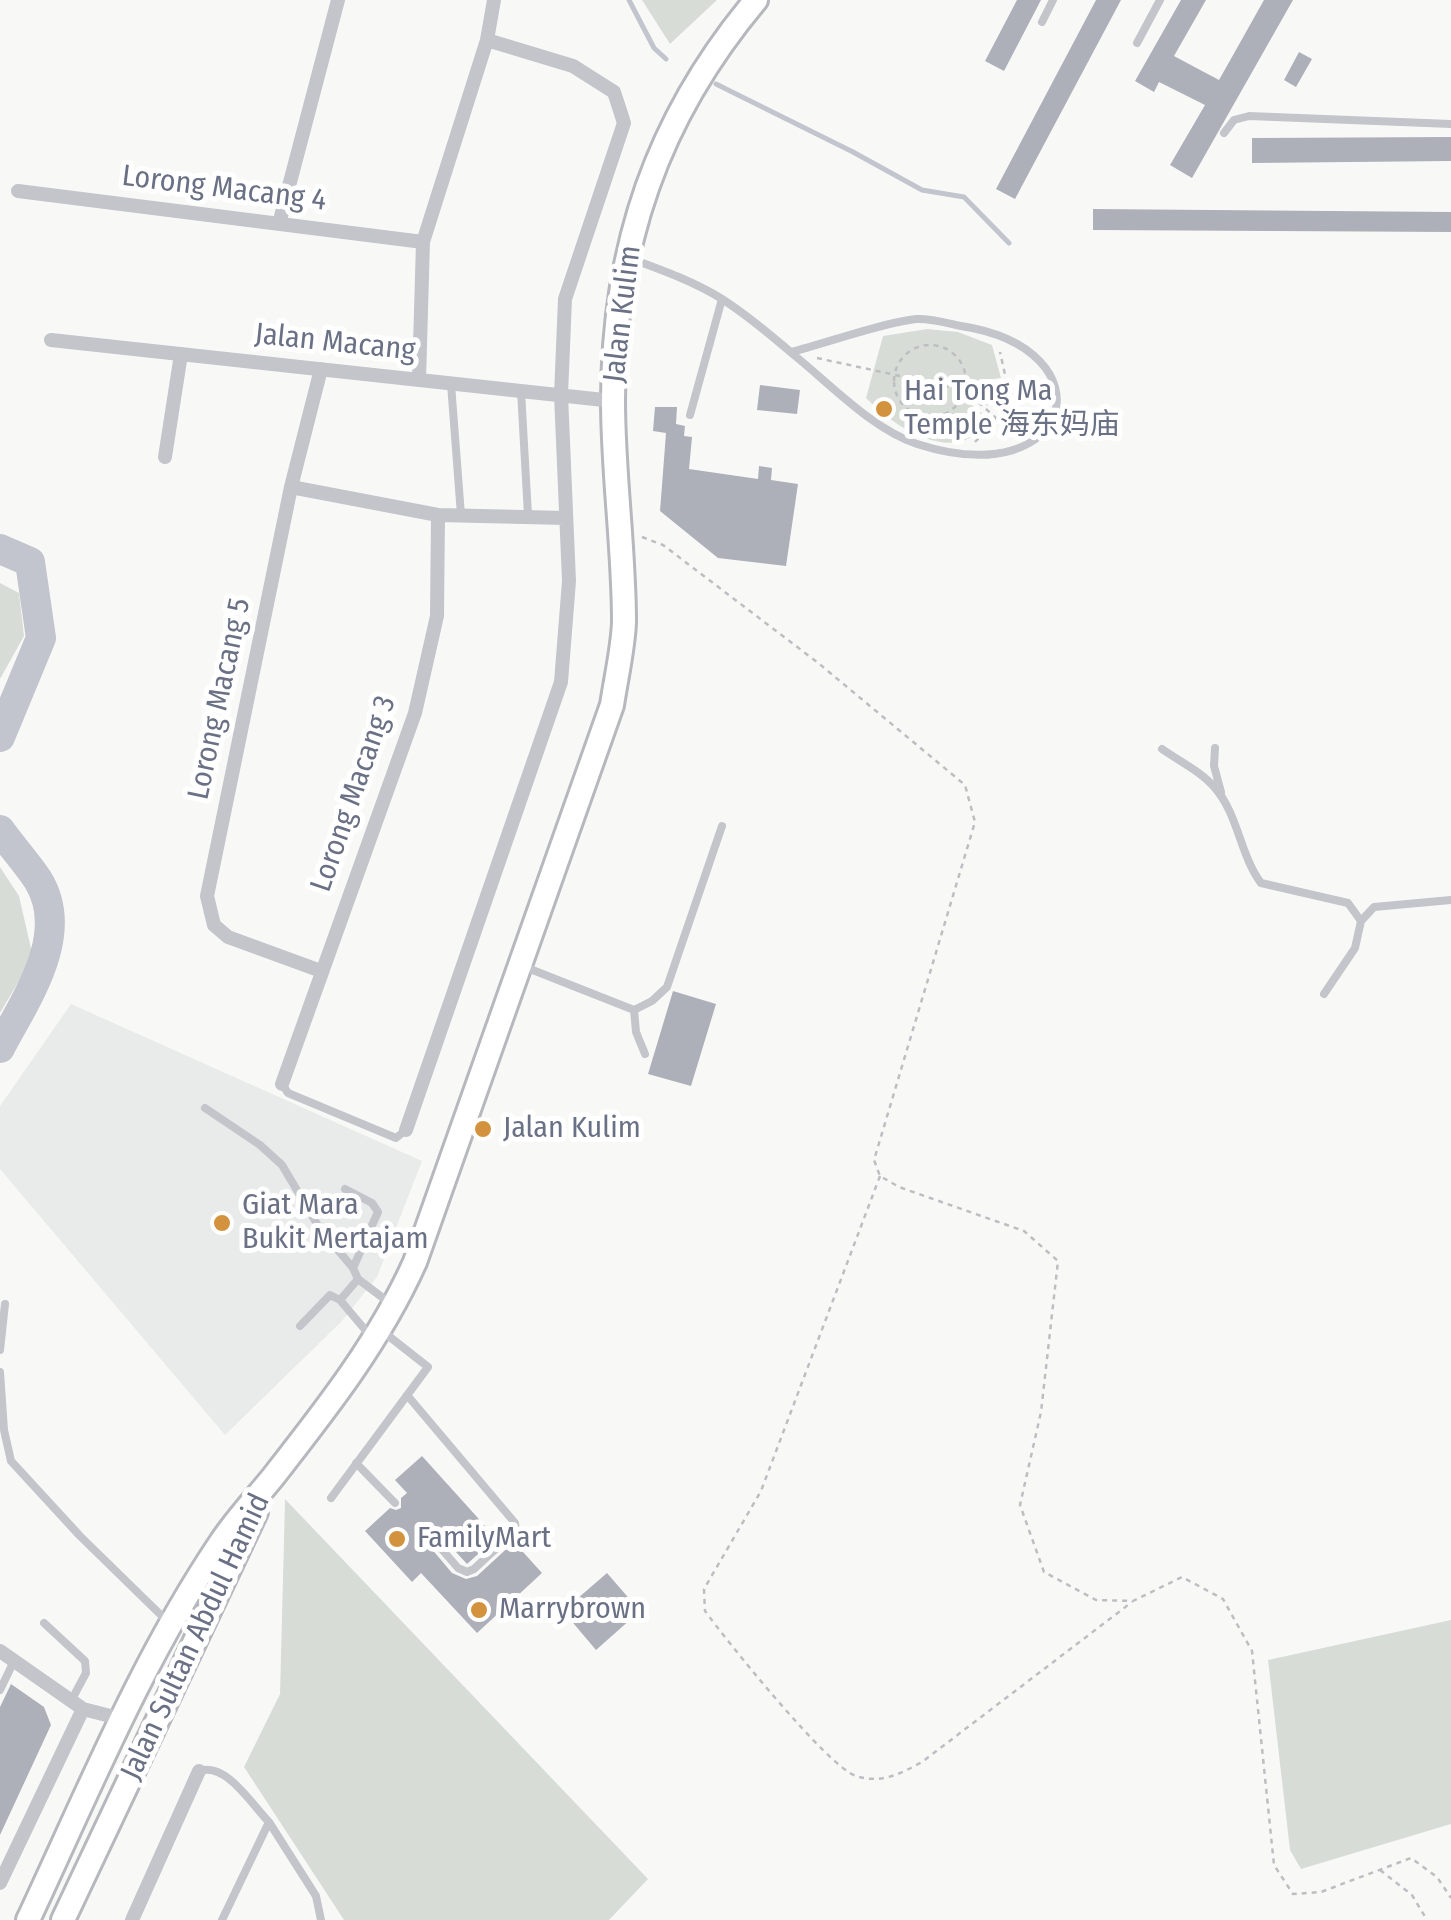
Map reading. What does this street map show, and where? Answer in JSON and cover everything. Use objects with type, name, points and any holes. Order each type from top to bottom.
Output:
[{"type":"main road","name":"Jalan Kulim","points":[[269,1482],[378,1336],[415,1262],[612,705],[624,627],[622,530],[612,400],[622,282],[641,197],[684,102],[710,58],[756,0]]},
{"type":"main road","name":"Jalan Sultan Abdul Hamid","points":[[28,1920],[170,1624],[222,1540],[269,1482]]},
{"type":"main road","name":"Jalan Sultan Abdul Hamid","points":[[63,1920],[269,1482]]},
{"type":"street","points":[[279,224],[338,0]]},
{"type":"street","points":[[419,380],[423,242],[487,40],[494,0]]},
{"type":"street","name":"Jalan Kulim","points":[[406,1130],[561,682],[569,581],[561,395],[565,300],[624,123],[614,92],[572,66],[487,40]]},
{"type":"street","name":"Lorong Macang 4","points":[[18,191],[423,242]]},
{"type":"street","name":"Jalan Macang","points":[[51,340],[612,400]]},
{"type":"street","points":[[166,457],[181,354]]},
{"type":"street","name":"Lorong Macang 5","points":[[321,369],[291,487],[207,896],[214,925],[228,938],[321,971]]},
{"type":"street","points":[[291,487],[438,514],[566,518]]},
{"type":"street","name":"Lorong Macang 3","points":[[282,1084],[415,712],[436,616],[438,514]]},
{"type":"street","points":[[0,1651],[77,1705],[122,1719]]},
{"type":"street","points":[[2,1874],[77,1705]]},
{"type":"street","points":[[132,1920],[200,1771]]},
{"type":"lane","points":[[1042,22],[1053,0]]},
{"type":"lane","points":[[1137,43],[1160,0]]},
{"type":"lane","points":[[1224,133],[1234,120],[1250,116],[1451,124]]},
{"type":"lane","points":[[628,257],[722,299],[857,408],[910,442],[950,454],[992,455],[1018,450],[1038,440],[1058,404],[1054,384],[1043,364],[1028,349],[981,329],[918,319],[791,352]]},
{"type":"lane","points":[[690,415],[722,299]]},
{"type":"lane","points":[[451,383],[461,514]]},
{"type":"lane","points":[[521,391],[528,516]]},
{"type":"lane","points":[[1215,748],[1214,766],[1224,801],[1261,883],[1348,904],[1361,921]]},
{"type":"lane","points":[[1162,749],[1214,785],[1224,801]]},
{"type":"lane","points":[[521,966],[634,1010],[652,1001],[667,987],[722,826]]},
{"type":"lane","points":[[1324,994],[1355,948],[1361,921],[1374,908],[1451,900]]},
{"type":"lane","points":[[634,1010],[636,1032],[645,1054]]},
{"type":"lane","points":[[282,1084],[288,1092],[396,1138],[406,1130]]},
{"type":"lane","points":[[205,1108],[260,1144],[282,1165],[320,1229],[358,1279],[395,1307]]},
{"type":"lane","points":[[345,1190],[372,1203],[378,1212],[353,1268]]},
{"type":"lane","points":[[340,1300],[358,1279]]},
{"type":"lane","points":[[300,1326],[330,1295],[378,1336],[428,1367],[331,1498]]},
{"type":"lane","points":[[0,1350],[5,1304]]},
{"type":"lane","points":[[0,1372],[4,1430],[11,1460],[80,1536],[170,1624]]},
{"type":"lane","points":[[408,1395],[515,1523],[516,1530],[466,1572],[426,1531]]},
{"type":"lane","points":[[356,1464],[395,1503]]},
{"type":"lane","points":[[44,1623],[85,1660],[86,1673],[77,1705]]},
{"type":"lane","points":[[0,1690],[14,1661]]},
{"type":"lane","points":[[200,1771],[208,1768],[222,1772],[269,1822],[316,1896],[320,1920]]},
{"type":"lane","points":[[222,1920],[269,1822]]},
{"type":"path","points":[[962,454],[997,419],[1008,388],[998,336]]},
{"type":"path","points":[[965,390],[964,368],[958,358],[938,346],[927,345],[906,354],[894,374],[902,405],[921,416],[952,409],[968,387],[1007,382]]},
{"type":"path","points":[[791,352],[965,390],[997,419]]},
{"type":"path","points":[[986,410],[982,395],[993,384]]},
{"type":"path","points":[[984,402],[992,405],[998,400],[995,390],[988,390]]},
{"type":"path","points":[[622,530],[663,545],[817,662],[965,784],[976,822],[874,1160],[880,1176],[898,1187],[1024,1231],[1058,1261],[1041,1412],[1020,1505],[1044,1572],[1096,1600],[1133,1601]]},
{"type":"path","points":[[880,1176],[762,1491],[704,1588],[705,1611],[821,1748],[854,1776],[889,1779],[922,1762],[1133,1601],[1182,1577],[1223,1599],[1252,1650],[1274,1865],[1293,1894],[1322,1892],[1411,1858],[1437,1877],[1451,1898]]},
{"type":"path","points":[[1379,1869],[1412,1895],[1428,1920]]},
{"type":"shaded area","points":[[642,0],[717,0],[670,44]]},
{"type":"shaded area","points":[[927,329],[958,332],[992,345],[1001,378],[965,383],[962,397],[989,419],[976,434],[961,441],[945,443],[910,431],[866,398],[883,336]]},
{"type":"shaded area","points":[[0,583],[19,593],[24,636],[0,679]]},
{"type":"shaded area","points":[[0,867],[19,896],[33,957],[0,1013]]},
{"type":"shaded area","name":"Giat Mara Bukit Mertajam","points":[[71,1004],[422,1161],[377,1277],[342,1321],[225,1435],[0,1169],[0,1106]]},
{"type":"shaded area","points":[[285,1499],[648,1879],[609,1920],[344,1920],[244,1767],[280,1694]]},
{"type":"shaded area","points":[[1451,1620],[1451,1824],[1301,1869],[1290,1850],[1268,1660]]},
{"type":"building","points":[[1017,0],[1041,0],[1004,71],[985,61]]},
{"type":"building","points":[[1096,0],[1121,0],[1015,199],[996,189]]},
{"type":"building","points":[[1181,0],[1206,0],[1174,56],[1219,80],[1264,0],[1293,0],[1192,178],[1170,165],[1205,105],[1159,82],[1154,92],[1135,81]]},
{"type":"building","points":[[1299,52],[1312,59],[1296,87],[1284,80]]},
{"type":"building","points":[[1451,137],[1451,161],[1252,163],[1252,138]]},
{"type":"building","points":[[1093,209],[1451,212],[1451,232],[1093,230]]},
{"type":"building","points":[[760,385],[800,390],[797,414],[757,410]]},
{"type":"building","points":[[655,407],[677,407],[676,424],[685,426],[684,436],[692,437],[689,469],[758,479],[759,466],[772,468],[771,480],[798,484],[786,566],[718,558],[660,511],[666,433],[653,431]]},
{"type":"building","points":[[673,991],[716,1004],[691,1086],[648,1074]]},
{"type":"building","points":[[422,1456],[496,1538],[467,1564],[431,1525],[422,1525],[420,1535],[452,1573],[466,1579],[477,1576],[514,1542],[542,1573],[477,1633],[421,1573],[412,1582],[365,1531],[390,1508],[401,1508],[401,1498],[407,1493],[395,1480]]},
{"type":"building","points":[[607,1573],[640,1611],[596,1650],[563,1611]]},
{"type":"building","points":[[11,1684],[44,1707],[51,1725],[0,1835],[0,1707]]},
{"type":"waterway","points":[[629,0],[654,48],[666,59]]},
{"type":"waterway","points":[[716,84],[922,190],[964,197],[1009,243]]},
{"type":"waterway","points":[[0,549],[30,562],[41,638],[0,737]]},
{"type":"waterway","points":[[0,830],[38,880],[47,901],[50,923],[41,967],[0,1048]]},
{"type":"place","name":"Hai Tong Ma Temple 海东妈庙","points":[[884,409]]},
{"type":"place","name":"Jalan Kulim","points":[[483,1129]]},
{"type":"place","name":"Giat Mara Bukit Mertajam","points":[[222,1223]]},
{"type":"place","name":"FamilyMart","points":[[397,1539]]},
{"type":"place","name":"Marrybrown","points":[[479,1610]]}]
